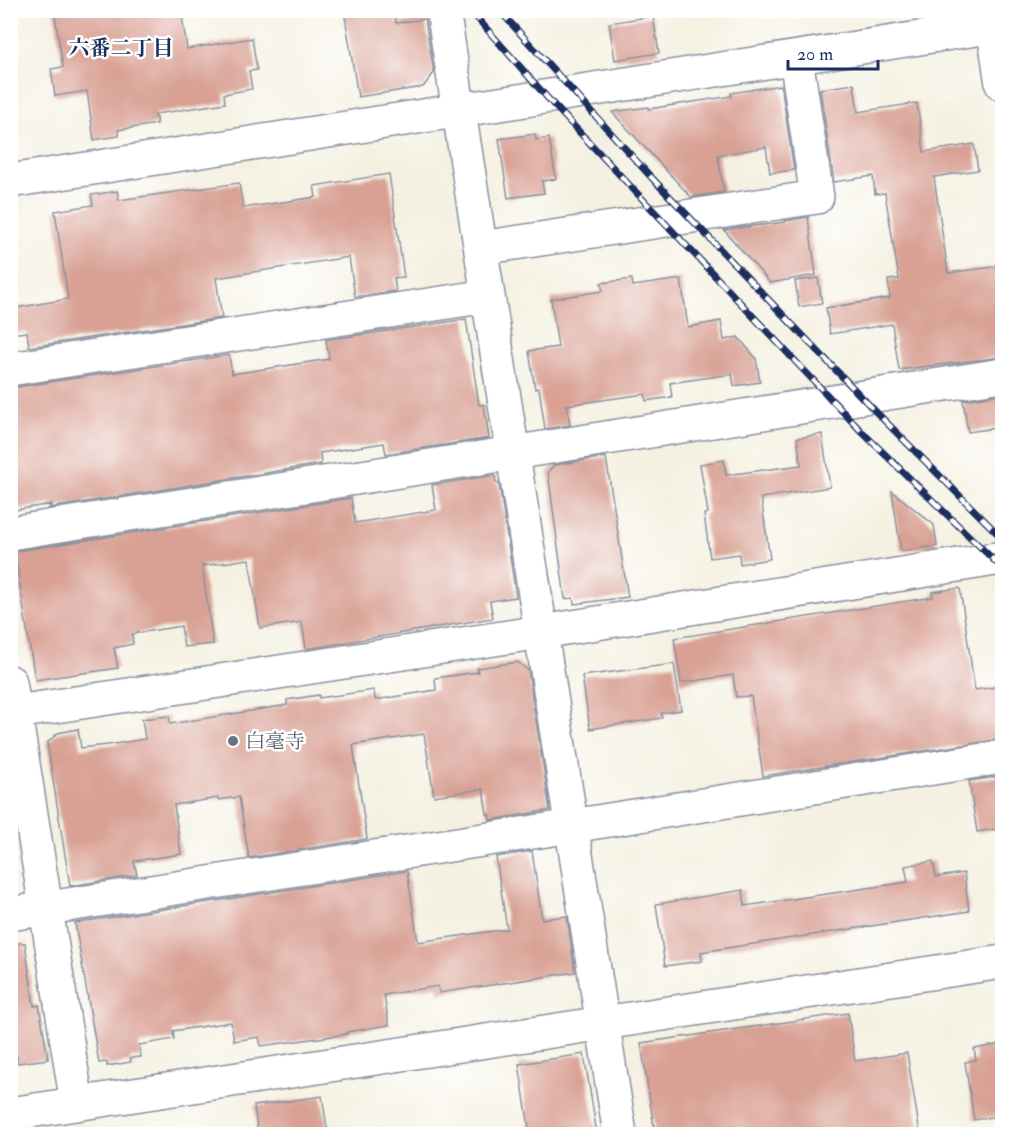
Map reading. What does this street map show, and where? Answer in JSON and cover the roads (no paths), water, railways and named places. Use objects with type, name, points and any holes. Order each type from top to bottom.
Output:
[{"type":"street","points":[[443,10],[620,1134]]},
{"type":"street","points":[[10,181],[796,58],[996,21],[1002,84]]},
{"type":"street","points":[[481,248],[817,197],[796,58]]},
{"type":"street","points":[[10,369],[488,296]]},
{"type":"street","points":[[10,533],[1002,375]]},
{"type":"street","points":[[76,1104],[12,702],[541,632],[1002,558]]},
{"type":"street","points":[[10,914],[1002,757]]},
{"type":"street","points":[[10,1114],[1002,962]]},
{"type":"railway","points":[[470,10],[552,103],[862,432],[1002,568]]},
{"type":"railway","points":[[499,10],[651,177],[877,413],[1002,538]]},
{"type":"place","name":"白毫寺","points":[[233,741]]},
{"type":"district","name":"六番二丁目","points":[[121,48]]}]
